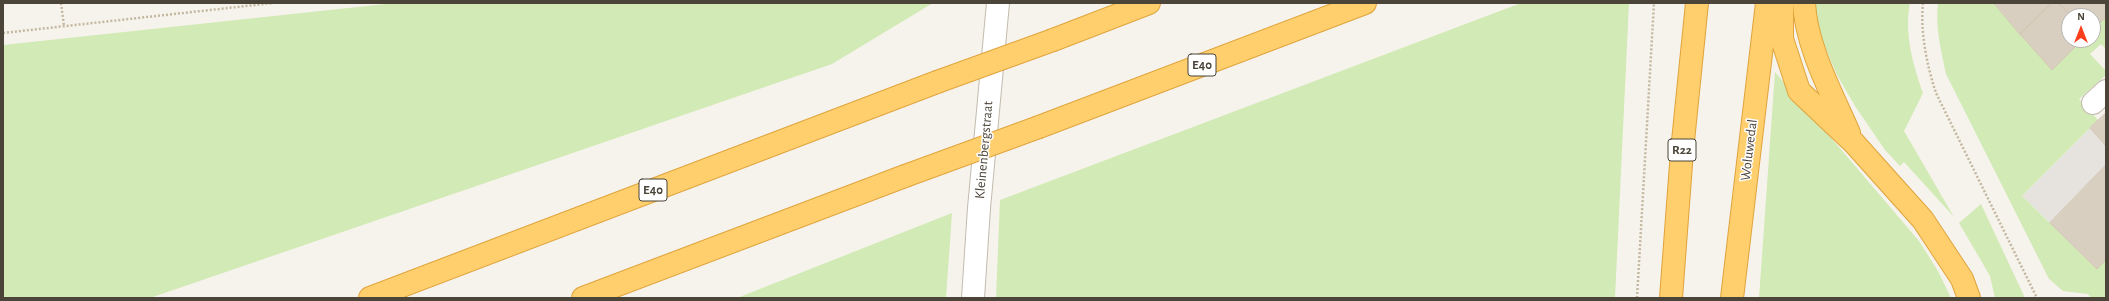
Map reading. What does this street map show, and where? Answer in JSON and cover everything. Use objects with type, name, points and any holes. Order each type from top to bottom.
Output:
[{"type":"highway","name":"E40","points":[[370,298],[1149,3]]},
{"type":"highway","name":"E40","points":[[583,298],[905,176],[1040,127],[1365,3]]},
{"type":"highway","name":"R22","points":[[1671,298],[1682,151],[1697,3]]},
{"type":"highway","name":"Woluwedal","points":[[1732,298],[1766,3]]},
{"type":"highway","points":[[1782,3],[1782,39],[1800,91],[1854,143],[1923,220],[1962,279],[1969,298]]},
{"type":"highway","points":[[1804,3],[1805,20],[1823,75],[1854,143]]},
{"type":"street","name":"Kleinenbergstraat","points":[[973,298],[979,208],[998,3]]},
{"type":"path","points":[[61,3],[64,26]]},
{"type":"path","points":[[3,33],[273,3]]},
{"type":"path","points":[[1637,298],[1654,3]]},
{"type":"path","points":[[1923,3],[1925,51],[1929,73],[1936,93],[2037,298]]},
{"type":"shaded area","points":[[2090,128],[2106,146],[2106,165],[2050,223],[2022,196]]},
{"type":"green space","points":[[395,3],[933,3],[832,64],[150,298],[3,298],[3,45]]},
{"type":"green space","points":[[1521,3],[1629,3],[1615,298],[996,298],[1000,200]]},
{"type":"green space","points":[[1815,3],[1910,3],[1908,26],[1910,49],[1923,93],[1904,131],[1954,217],[1904,162],[1900,166],[1885,150],[1855,106],[1837,75],[1818,31]]},
{"type":"green space","points":[[1938,3],[1994,3],[2052,70],[2074,48],[2097,48],[2090,54],[2106,71],[2106,75],[2079,99],[2098,120],[2022,196],[2097,269],[2106,260],[2106,298],[2091,298],[2088,294],[2063,291],[2049,279],[1946,74],[1940,47],[1937,12]]},
{"type":"green space","points":[[2106,17],[2106,49],[2101,44],[2101,22]]},
{"type":"green space","points":[[1775,72],[1919,241],[1938,271],[1951,298],[1759,298]]},
{"type":"green space","points":[[1981,204],[2025,298],[1995,298],[1990,276],[1959,223]]},
{"type":"green space","points":[[952,213],[946,298],[737,298]]},
{"type":"building","points":[[1994,3],[2052,3],[2020,34]]},
{"type":"building","points":[[2052,3],[2059,3],[2064,8],[2061,8],[2061,48],[2074,48],[2052,70],[2020,34]]},
{"type":"building","points":[[2059,3],[2106,3],[2106,17],[2101,22],[2101,8],[2064,8]]},
{"type":"building","points":[[2106,113],[2106,146],[2090,128]]},
{"type":"building","points":[[2106,165],[2106,260],[2097,269],[2050,223]]}]
